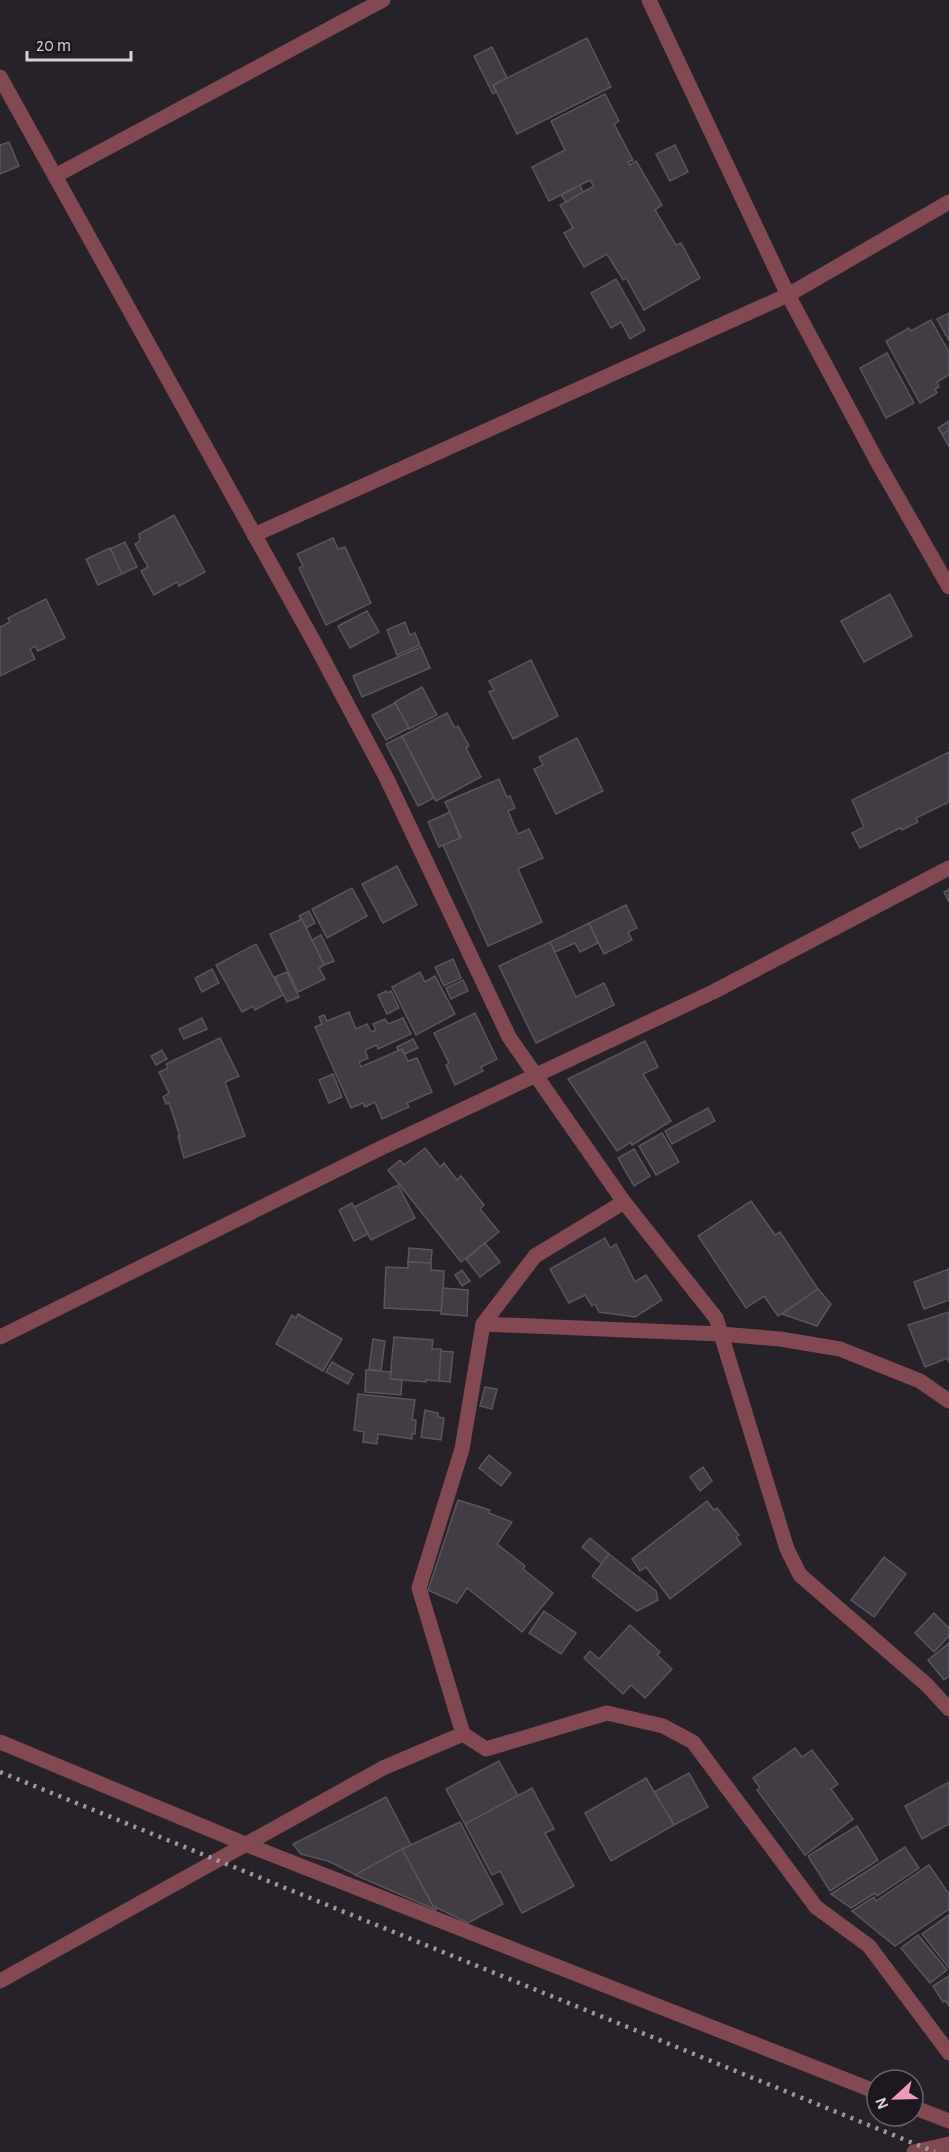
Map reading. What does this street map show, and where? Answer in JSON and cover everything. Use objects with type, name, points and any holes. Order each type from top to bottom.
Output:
[{"type":"street","points":[[55,176],[383,0]]},
{"type":"street","points":[[650,0],[788,295],[878,463],[949,587]]},
{"type":"street","points":[[0,77],[314,642],[387,779],[509,1037],[624,1203],[716,1318],[787,1549],[800,1575],[927,1685],[949,1709]]},
{"type":"street","points":[[254,536],[788,295],[949,202]]},
{"type":"street","points":[[0,1337],[381,1148],[713,992],[949,868]]},
{"type":"street","points":[[624,1203],[535,1256],[483,1324],[462,1449],[419,1588],[463,1734],[486,1749],[607,1713],[663,1726],[693,1743],[816,1907],[868,1946],[949,2053]]},
{"type":"street","points":[[483,1324],[721,1334],[780,1339],[840,1349],[920,1381],[949,1401]]},
{"type":"street","points":[[0,1981],[383,1768],[463,1734]]},
{"type":"street","points":[[0,1742],[245,1844],[865,2087]]},
{"type":"street","points":[[925,2112],[949,2121]]},
{"type":"street","points":[[914,2152],[949,2144]]},
{"type":"building","points":[[587,38],[611,87],[517,134],[493,85]]},
{"type":"building","points":[[492,47],[507,78],[493,85],[496,92],[493,94],[474,56]]},
{"type":"building","points":[[605,94],[619,121],[614,124],[633,160],[628,162],[630,165],[636,161],[662,205],[655,210],[676,245],[681,243],[700,278],[644,310],[626,278],[623,280],[607,254],[584,267],[564,233],[573,228],[560,205],[594,186],[590,180],[549,201],[532,167],[565,150],[551,121]]},
{"type":"building","points":[[9,142],[19,166],[0,174],[0,145]]},
{"type":"building","points":[[675,145],[688,172],[670,181],[656,154]]},
{"type":"building","points":[[580,185],[583,192],[566,202],[561,195]]},
{"type":"building","points":[[616,279],[645,330],[630,339],[621,322],[611,328],[591,293]]},
{"type":"building","points":[[949,313],[949,341],[937,319]]},
{"type":"building","points":[[931,320],[949,352],[949,375],[937,382],[939,387],[935,389],[937,393],[920,403],[886,341],[909,328],[911,331]]},
{"type":"building","points":[[887,353],[914,403],[886,418],[860,368]]},
{"type":"building","points":[[949,421],[949,430],[942,434],[938,428]]},
{"type":"building","points":[[949,430],[949,447],[942,434]]},
{"type":"building","points":[[174,515],[205,572],[179,586],[177,582],[154,595],[141,571],[148,567],[135,544],[140,541],[139,534]]},
{"type":"building","points":[[333,538],[338,549],[345,547],[371,603],[326,625],[299,568],[303,566],[297,554]]},
{"type":"building","points":[[125,542],[137,567],[122,574],[110,549]]},
{"type":"building","points":[[110,548],[122,574],[98,585],[86,559]]},
{"type":"building","points":[[890,594],[912,636],[864,662],[841,621]]},
{"type":"building","points":[[46,599],[65,638],[38,651],[35,646],[30,649],[35,659],[0,676],[0,627],[10,622],[8,618]]},
{"type":"building","points":[[367,611],[379,632],[350,648],[338,626]]},
{"type":"building","points":[[405,622],[410,635],[415,633],[420,645],[397,655],[387,630]]},
{"type":"building","points":[[421,647],[430,668],[362,697],[353,676]]},
{"type":"building","points":[[531,660],[558,716],[513,739],[489,692],[494,690],[489,681]]},
{"type":"building","points":[[422,687],[437,715],[409,729],[395,702]]},
{"type":"building","points":[[395,703],[409,728],[386,740],[372,715]]},
{"type":"building","points":[[447,713],[455,728],[458,726],[469,746],[466,748],[481,777],[436,801],[402,736]]},
{"type":"building","points":[[402,736],[434,798],[418,806],[386,744]]},
{"type":"building","points":[[577,738],[603,791],[556,814],[534,769],[543,765],[539,757]]},
{"type":"building","points":[[949,752],[949,802],[916,818],[918,822],[902,830],[900,828],[860,848],[852,833],[864,827],[852,800]]},
{"type":"building","points":[[499,779],[515,808],[508,811],[518,834],[529,829],[543,858],[518,869],[542,922],[488,946],[443,845],[461,837],[445,802]]},
{"type":"building","points":[[450,812],[460,838],[439,847],[428,822]]},
{"type":"building","points":[[397,866],[417,905],[383,923],[362,884]]},
{"type":"building","points":[[352,888],[367,916],[327,938],[312,909]]},
{"type":"building","points":[[949,889],[949,902],[944,892]]},
{"type":"building","points":[[626,905],[637,928],[628,932],[632,940],[604,954],[589,923]]},
{"type":"building","points":[[309,911],[315,923],[306,928],[299,916]]},
{"type":"building","points":[[302,919],[324,965],[319,968],[325,979],[298,992],[270,934]]},
{"type":"building","points":[[589,923],[598,943],[580,952],[575,943],[555,952],[550,942]]},
{"type":"building","points":[[321,935],[334,961],[324,965],[312,940]]},
{"type":"building","points":[[550,942],[576,997],[604,983],[614,1005],[536,1043],[499,966]]},
{"type":"building","points":[[256,944],[283,995],[255,1010],[253,1006],[242,1012],[216,965]]},
{"type":"building","points":[[453,959],[461,978],[444,986],[435,967]]},
{"type":"building","points":[[212,969],[219,983],[202,992],[195,978]]},
{"type":"building","points":[[287,972],[299,997],[287,1002],[275,977]]},
{"type":"building","points":[[420,972],[425,982],[435,976],[455,1014],[416,1035],[392,987]]},
{"type":"building","points":[[463,980],[468,991],[451,999],[446,988]]},
{"type":"building","points":[[386,991],[387,993],[391,991],[399,1008],[387,1014],[378,995]]},
{"type":"building","points":[[349,1012],[356,1029],[367,1024],[371,1032],[376,1030],[373,1024],[385,1019],[388,1024],[403,1018],[411,1034],[378,1049],[377,1045],[365,1050],[368,1058],[359,1062],[361,1067],[402,1049],[408,1061],[417,1058],[432,1092],[407,1103],[409,1107],[382,1119],[375,1102],[365,1107],[363,1103],[351,1108],[315,1027],[322,1024],[319,1017],[324,1015],[327,1021]]},
{"type":"building","points":[[475,1013],[497,1059],[481,1067],[483,1071],[455,1085],[446,1065],[449,1063],[434,1033]]},
{"type":"building","points":[[202,1018],[207,1029],[184,1039],[179,1029]]},
{"type":"building","points":[[220,1038],[239,1076],[225,1082],[245,1136],[184,1158],[178,1136],[180,1136],[169,1103],[166,1104],[163,1097],[169,1093],[159,1072],[168,1068],[166,1064]]},
{"type":"building","points":[[413,1039],[418,1048],[405,1054],[402,1049],[398,1051],[397,1047]]},
{"type":"building","points":[[645,1041],[658,1067],[643,1074],[671,1121],[632,1145],[631,1142],[617,1151],[568,1079]]},
{"type":"building","points":[[162,1050],[167,1059],[156,1065],[151,1056]]},
{"type":"building","points":[[333,1074],[342,1097],[329,1103],[319,1080]]},
{"type":"building","points":[[708,1108],[715,1121],[672,1144],[665,1131]]},
{"type":"building","points":[[662,1133],[679,1162],[656,1175],[639,1146]]},
{"type":"building","points":[[425,1148],[440,1167],[444,1163],[457,1180],[461,1176],[484,1205],[480,1209],[499,1232],[461,1262],[388,1170],[400,1160],[404,1165]]},
{"type":"building","points":[[634,1149],[650,1176],[634,1186],[618,1158]]},
{"type":"building","points":[[398,1185],[415,1218],[371,1240],[354,1207]]},
{"type":"building","points":[[751,1201],[775,1235],[780,1232],[818,1289],[778,1316],[764,1296],[746,1308],[698,1236]]},
{"type":"building","points":[[352,1203],[368,1234],[354,1241],[339,1210]]},
{"type":"building","points":[[605,1238],[610,1248],[616,1244],[635,1282],[646,1275],[662,1300],[635,1317],[599,1312],[595,1304],[592,1306],[585,1295],[569,1303],[550,1269]]},
{"type":"building","points":[[485,1243],[500,1262],[480,1277],[466,1259]]},
{"type":"building","points":[[409,1248],[432,1250],[431,1263],[408,1262]]},
{"type":"building","points":[[408,1262],[431,1263],[431,1270],[444,1271],[442,1311],[384,1308],[386,1267],[408,1268]]},
{"type":"building","points":[[949,1269],[949,1300],[924,1309],[914,1282]]},
{"type":"building","points":[[462,1270],[470,1281],[462,1286],[455,1275]]},
{"type":"building","points":[[443,1288],[468,1290],[467,1316],[441,1314]]},
{"type":"building","points":[[818,1289],[831,1304],[817,1326],[782,1314]]},
{"type":"building","points":[[949,1312],[949,1363],[948,1358],[925,1367],[908,1325]]},
{"type":"building","points":[[298,1314],[342,1339],[323,1371],[276,1344],[292,1315],[296,1318]]},
{"type":"building","points":[[394,1337],[433,1340],[432,1349],[441,1349],[439,1381],[390,1379]]},
{"type":"building","points":[[373,1339],[385,1341],[381,1371],[369,1369]]},
{"type":"building","points":[[441,1351],[453,1352],[450,1382],[439,1381]]},
{"type":"building","points":[[332,1362],[353,1374],[348,1384],[326,1372]]},
{"type":"building","points":[[366,1370],[391,1372],[390,1379],[402,1380],[401,1395],[365,1392]]},
{"type":"building","points":[[485,1387],[497,1389],[492,1409],[480,1406]]},
{"type":"building","points":[[358,1394],[415,1400],[412,1420],[416,1420],[415,1434],[412,1434],[412,1439],[378,1434],[377,1444],[363,1442],[364,1432],[354,1430]]},
{"type":"building","points":[[425,1410],[438,1413],[438,1417],[444,1418],[441,1440],[421,1437]]},
{"type":"building","points":[[489,1455],[511,1473],[501,1486],[479,1468]]},
{"type":"building","points":[[703,1467],[712,1481],[700,1491],[690,1477]]},
{"type":"building","points":[[458,1500],[490,1510],[489,1513],[512,1522],[497,1544],[525,1566],[523,1569],[553,1593],[522,1632],[467,1588],[457,1603],[428,1590]]},
{"type":"building","points":[[707,1501],[714,1510],[717,1508],[739,1535],[736,1537],[741,1544],[670,1599],[646,1567],[640,1571],[632,1559]]},
{"type":"building","points":[[590,1538],[609,1554],[602,1564],[582,1547]]},
{"type":"building","points":[[609,1554],[656,1591],[658,1600],[637,1611],[592,1576]]},
{"type":"building","points":[[884,1557],[906,1574],[874,1617],[851,1600]]},
{"type":"building","points":[[544,1611],[576,1633],[561,1654],[529,1633]]},
{"type":"building","points":[[934,1613],[949,1628],[949,1636],[934,1652],[915,1633]]},
{"type":"building","points":[[630,1625],[660,1652],[657,1655],[672,1669],[645,1698],[631,1685],[623,1694],[584,1658],[590,1651],[599,1659]]},
{"type":"building","points":[[949,1643],[949,1676],[944,1680],[928,1660]]},
{"type":"building","points":[[795,1748],[802,1757],[812,1750],[838,1784],[831,1789],[853,1819],[805,1855],[757,1790],[760,1788],[753,1778]]},
{"type":"building","points":[[499,1761],[518,1796],[465,1824],[446,1789]]},
{"type":"building","points":[[689,1773],[708,1807],[674,1825],[654,1792]]},
{"type":"building","points":[[646,1778],[674,1825],[611,1861],[585,1813]]},
{"type":"building","points":[[949,1782],[949,1824],[922,1839],[905,1806]]},
{"type":"building","points":[[532,1788],[554,1829],[545,1833],[574,1886],[522,1913],[500,1871],[492,1875],[465,1824]]},
{"type":"building","points":[[386,1797],[411,1845],[356,1875],[328,1861],[301,1854],[293,1844]]},
{"type":"building","points":[[460,1822],[503,1904],[468,1923],[433,1906],[402,1849]]},
{"type":"building","points":[[857,1826],[878,1860],[830,1891],[808,1856]]},
{"type":"building","points":[[905,1847],[919,1868],[877,1896],[875,1893],[851,1908],[831,1894]]},
{"type":"building","points":[[402,1849],[433,1906],[437,1908],[436,1910],[355,1875]]},
{"type":"building","points":[[929,1865],[949,1894],[949,1909],[895,1946],[852,1911],[874,1897],[876,1901]]},
{"type":"building","points":[[949,1915],[949,1968],[922,1934]]},
{"type":"building","points":[[918,1935],[947,1970],[930,1983],[901,1948]]},
{"type":"building","points":[[949,1976],[949,2006],[946,2001],[943,2002],[933,1986]]},
{"type":"railway","points":[[0,1772],[935,2152]]}]
